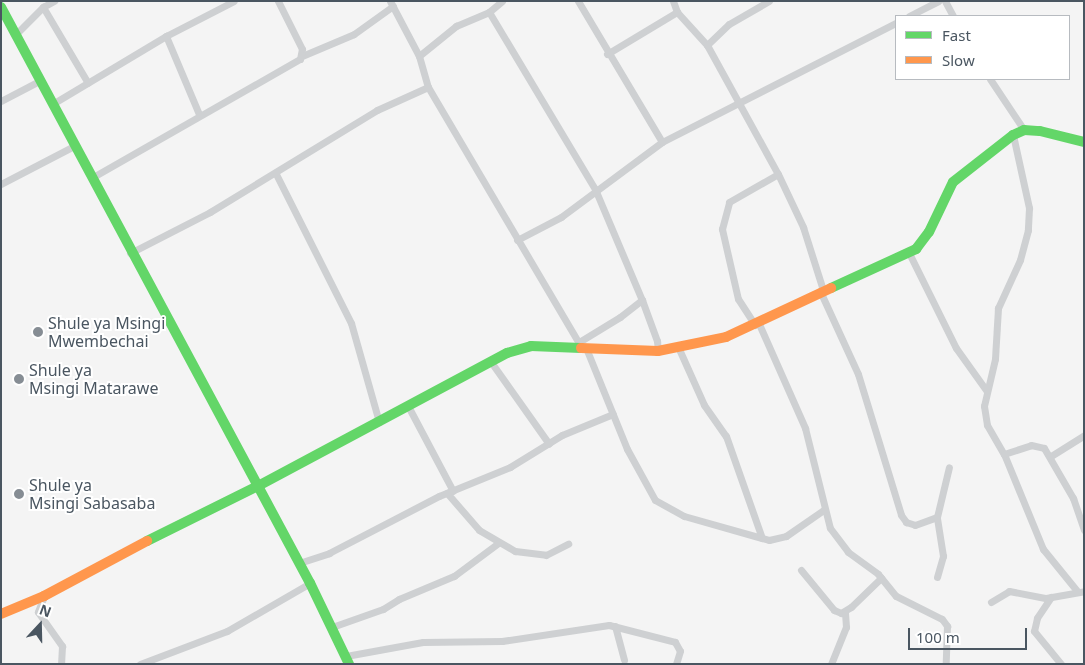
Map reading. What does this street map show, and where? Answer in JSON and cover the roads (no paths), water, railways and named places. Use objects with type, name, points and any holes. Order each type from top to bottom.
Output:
[{"type":"street","points":[[17,33],[43,7],[54,1]]},
{"type":"street","points":[[54,103],[166,36],[234,1]]},
{"type":"street","points":[[278,1],[298,39],[302,56]]},
{"type":"street","points":[[419,56],[456,26],[489,12],[502,1]]},
{"type":"street","points":[[578,1],[607,54],[662,142]]},
{"type":"street","points":[[673,1],[677,12],[707,46],[778,174],[803,227],[822,290],[858,374],[901,515],[906,522],[915,525],[937,517]]},
{"type":"street","points":[[707,46],[729,24],[769,1]]},
{"type":"street","points":[[911,15],[938,1]]},
{"type":"street","points":[[945,1],[952,15]]},
{"type":"street","points":[[93,178],[154,144],[199,114],[302,56],[354,34],[392,4],[419,56],[428,87],[517,240],[582,346],[639,476],[655,500],[684,516],[762,538],[786,536],[825,509]]},
{"type":"street","points":[[1,7],[54,103],[74,146],[93,178],[130,253],[310,583],[348,660],[423,642],[502,641],[597,626],[615,626],[675,642],[680,651],[676,664]]},
{"type":"street","points":[[43,7],[88,83]]},
{"type":"street","points":[[489,12],[595,189],[642,300],[657,341],[658,351]]},
{"type":"street","points":[[607,54],[677,12]]},
{"type":"street","points":[[517,240],[561,217],[595,189],[662,142],[739,105],[895,24]]},
{"type":"street","points":[[166,36],[199,114]]},
{"type":"street","points":[[1,101],[41,80]]},
{"type":"street","points":[[991,80],[1024,130]]},
{"type":"street","points":[[130,253],[276,174],[377,110],[428,87]]},
{"type":"street","points":[[1,614],[44,596],[198,513],[256,487],[491,362],[532,346],[582,346],[658,351],[679,349],[757,324],[822,290],[909,253],[929,232],[953,182],[1013,135],[1024,130],[1062,135],[1084,142]]},
{"type":"street","points":[[1013,135],[1029,208],[1028,230],[1020,260],[998,308],[995,359],[986,390],[987,425],[1004,454],[1043,549],[1081,592]]},
{"type":"street","points":[[1,184],[74,146]]},
{"type":"street","points":[[276,174],[346,310],[378,422]]},
{"type":"street","points":[[778,174],[729,202],[722,229],[738,299],[757,324],[805,428],[814,457],[825,509],[837,538],[881,578],[896,596],[942,619],[947,626],[946,664]]},
{"type":"street","points":[[909,253],[956,348],[986,390]]},
{"type":"street","points":[[582,346],[642,300]]},
{"type":"street","points":[[679,349],[704,405],[726,436],[762,538]]},
{"type":"street","points":[[491,362],[549,444]]},
{"type":"street","points":[[408,406],[450,492],[472,524],[498,544],[535,556],[546,555],[568,544]]},
{"type":"street","points":[[299,563],[329,553],[450,492],[510,467],[549,444],[613,414]]},
{"type":"street","points":[[1051,456],[1084,435]]},
{"type":"street","points":[[1004,454],[1031,445],[1044,448],[1051,456],[1073,498],[1084,530]]},
{"type":"street","points":[[938,576],[943,556],[937,517],[949,467]]},
{"type":"street","points":[[332,627],[383,609],[399,599],[454,576],[498,544]]},
{"type":"street","points":[[801,570],[834,610],[845,612]]},
{"type":"street","points":[[845,612],[881,578]]},
{"type":"street","points":[[140,664],[227,631],[310,583]]},
{"type":"street","points":[[991,602],[1009,591],[1051,598],[1081,592]]},
{"type":"street","points":[[44,596],[38,612],[62,646],[62,664]]},
{"type":"street","points":[[1051,598],[1037,618],[1034,630],[1061,664]]},
{"type":"street","points":[[831,664],[846,626],[845,612]]},
{"type":"street","points":[[615,626],[624,660]]},
{"type":"place","name":"Shule ya Msingi Mwembechai","points":[[38,332]]},
{"type":"place","name":"Shule ya Msingi Matarawe","points":[[19,379]]},
{"type":"place","name":"Shule ya Msingi Sabasaba","points":[[19,494]]}]
